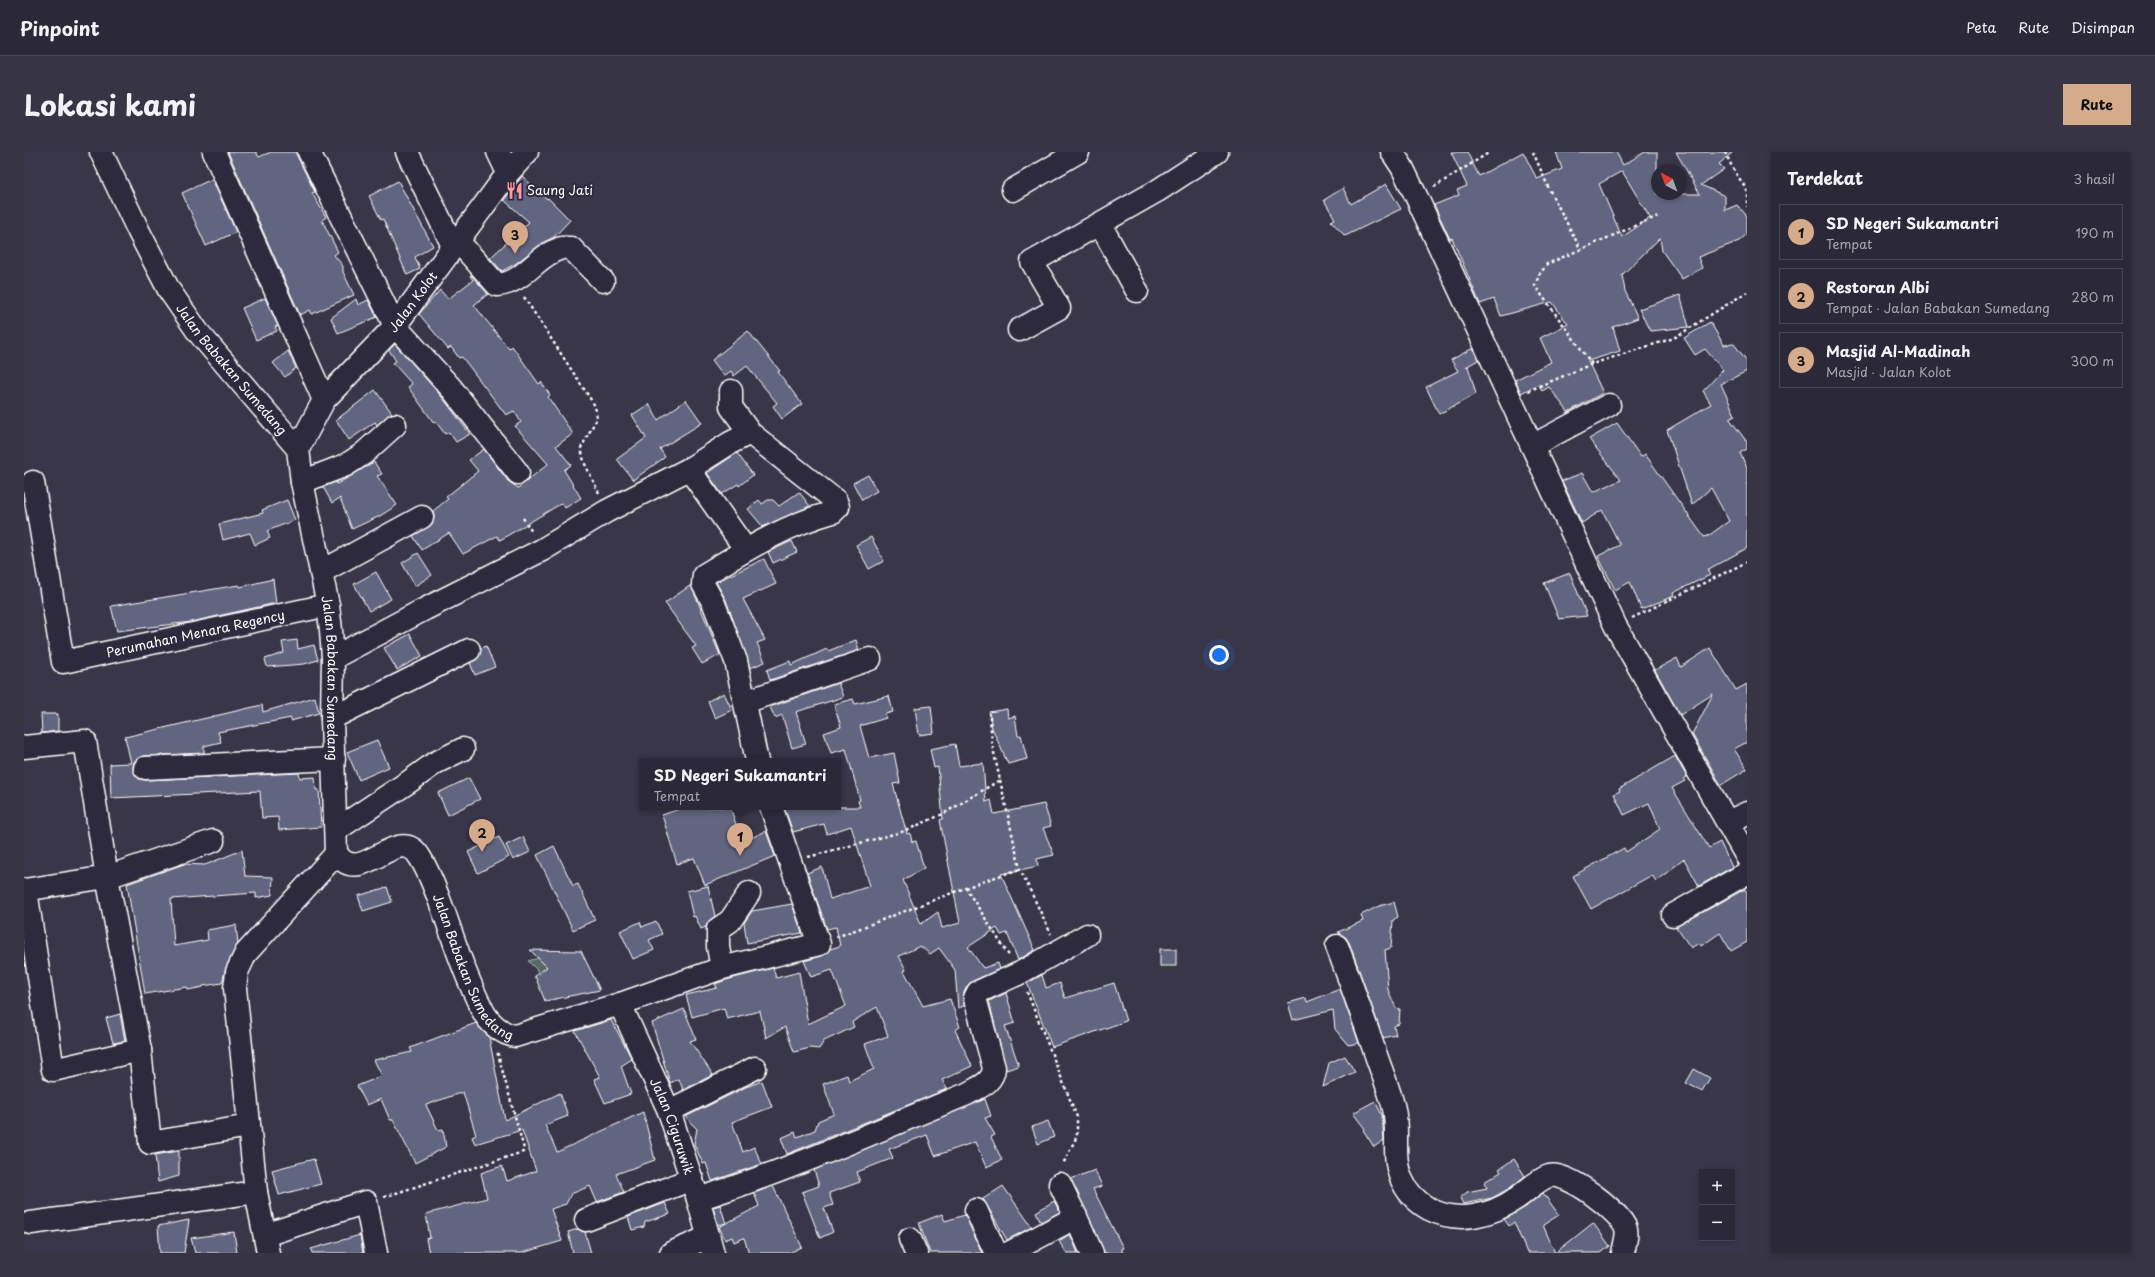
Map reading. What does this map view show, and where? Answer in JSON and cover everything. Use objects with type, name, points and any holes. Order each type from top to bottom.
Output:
[{"type":"street","name":"Jalan Babakan Sumedang","points":[[101,152],[139,232],[169,290],[198,332],[298,449],[302,482],[328,605],[333,658],[332,718],[336,854],[345,863],[359,865],[396,847],[408,847],[416,851],[435,887],[463,965],[483,1011],[503,1033],[515,1036],[620,1004]]},
{"type":"street","points":[[214,152],[324,400]]},
{"type":"street","points":[[309,152],[395,326],[452,389],[518,473]]},
{"type":"street","points":[[407,152],[456,243],[497,285],[511,282],[559,248],[571,248],[603,281]]},
{"type":"street","points":[[498,152],[508,173]]},
{"type":"street","name":"Jalan Kolot","points":[[298,449],[324,400],[395,326],[508,173],[527,152]]},
{"type":"street","points":[[1013,190],[1078,152]]},
{"type":"street","points":[[1019,330],[1059,308],[1032,262],[1157,191],[1217,152]]},
{"type":"street","points":[[1392,152],[1402,167],[1417,198],[1615,625],[1738,818],[1747,857]]},
{"type":"street","points":[[1100,224],[1138,291]]},
{"type":"street","points":[[731,391],[731,407],[750,433],[836,501],[838,506],[833,512],[785,528],[704,575],[702,578],[736,662],[755,758]]},
{"type":"street","points":[[1532,446],[1609,405]]},
{"type":"street","points":[[302,482],[346,465],[363,454],[395,425]]},
{"type":"street","points":[[333,658],[425,609],[542,550],[607,512],[689,469],[750,433]]},
{"type":"street","points":[[689,469],[746,550]]},
{"type":"street","name":"Perumahan Menara Regency","points":[[33,482],[63,662],[328,605]]},
{"type":"street","points":[[321,572],[422,517]]},
{"type":"street","points":[[332,718],[469,650]]},
{"type":"street","points":[[745,702],[870,659]]},
{"type":"street","points":[[24,747],[85,741],[107,877],[140,1050],[150,1143],[249,1126]]},
{"type":"street","points":[[336,830],[410,781],[435,762],[462,749]]},
{"type":"street","points":[[145,768],[334,759]]},
{"type":"street","points":[[620,1004],[722,968],[819,944],[772,810]]},
{"type":"street","points":[[140,1050],[53,1070],[25,890],[107,877],[213,841]]},
{"type":"street","points":[[336,854],[246,953],[237,972],[235,988],[256,1192],[266,1244],[366,1202],[376,1253]]},
{"type":"street","points":[[1673,915],[1747,873]]},
{"type":"street","points":[[722,968],[718,947],[718,929],[730,921],[749,892]]},
{"type":"street","points":[[586,1220],[695,1189],[747,1184],[828,1153],[967,1094],[989,1082],[992,1078],[994,1068],[975,998],[976,994],[980,989],[1020,973],[1059,950],[1087,936]]},
{"type":"street","points":[[1337,946],[1392,1104],[1397,1139],[1397,1159],[1401,1178],[1410,1194],[1428,1209],[1450,1217],[1465,1218],[1497,1210],[1541,1180],[1550,1176],[1560,1176],[1569,1180],[1606,1205],[1624,1224],[1626,1231],[1623,1253]]},
{"type":"street","name":"Jalan Ciguruwik","points":[[620,1004],[669,1111],[695,1189],[710,1245]]},
{"type":"street","points":[[669,1111],[755,1068]]},
{"type":"street","points":[[1060,1184],[1092,1253]]},
{"type":"street","points":[[30,1223],[256,1192]]},
{"type":"street","points":[[976,1210],[996,1253]]},
{"type":"street","points":[[1009,1253],[1076,1217]]},
{"type":"street","points":[[672,1253],[710,1245]]},
{"type":"path","points":[[1417,198],[1490,152]]},
{"type":"path","points":[[1533,152],[1549,189],[1581,250]]},
{"type":"path","points":[[1725,152],[1734,171],[1747,192],[1747,207]]},
{"type":"path","points":[[1592,364],[1535,286],[1539,275],[1547,264],[1581,250],[1598,240],[1658,216]]},
{"type":"path","points":[[511,282],[520,291],[595,406],[597,418],[581,448],[584,462],[607,512]]},
{"type":"path","points":[[1510,398],[1592,364],[1674,338],[1747,292]]},
{"type":"path","points":[[1615,625],[1747,562]]},
{"type":"path","points":[[990,717],[992,744],[1020,869],[1059,950]]},
{"type":"path","points":[[790,861],[905,831],[943,814],[1000,780]]},
{"type":"path","points":[[819,944],[908,912],[965,887],[1020,869]]},
{"type":"path","points":[[965,887],[1020,973],[1076,1117],[1077,1136],[1062,1167],[1060,1184]]},
{"type":"path","points":[[366,1202],[523,1152],[524,1149],[497,1050]]},
{"type":"green space","points":[[556,953],[562,968],[534,978],[538,971],[528,961]]},
{"type":"building","points":[[228,152],[256,152],[259,157],[271,152],[295,152],[315,192],[312,193],[326,217],[322,220],[338,252],[334,255],[343,266],[343,272],[354,295],[312,314],[310,310],[300,315]]},
{"type":"building","points":[[1451,152],[1467,152],[1479,176],[1523,152],[1537,179],[1562,169],[1556,152],[1616,152],[1623,165],[1645,152],[1657,152],[1657,164],[1651,164],[1651,200],[1687,200],[1687,194],[1700,194],[1687,171],[1687,164],[1683,164],[1676,152],[1733,152],[1719,164],[1724,169],[1701,185],[1725,196],[1725,210],[1737,205],[1747,216],[1747,234],[1739,241],[1698,257],[1702,268],[1682,279],[1662,251],[1660,238],[1622,275],[1625,291],[1638,318],[1613,327],[1620,351],[1588,361],[1603,393],[1568,412],[1549,387],[1542,391],[1539,384],[1521,393],[1515,380],[1551,362],[1540,338],[1568,324],[1552,302],[1501,316],[1494,299],[1480,304],[1452,238],[1450,239],[1434,205],[1459,195],[1457,190],[1467,186]],"holes":[[[1622,171],[1650,218],[1622,237],[1599,184]]]},
{"type":"building","points":[[522,176],[547,199],[548,198],[570,220],[554,237],[544,242],[515,264],[502,271],[490,258],[529,222],[504,200]]},
{"type":"building","points":[[212,179],[236,232],[206,246],[182,193]]},
{"type":"building","points":[[398,181],[433,246],[415,257],[420,269],[407,275],[383,219],[381,220],[369,196]]},
{"type":"building","points":[[1386,184],[1401,209],[1345,236],[1331,221],[1335,219],[1324,200],[1343,188],[1351,204]]},
{"type":"building","points":[[471,275],[488,294],[474,305],[509,349],[512,346],[539,384],[541,382],[550,395],[548,397],[573,434],[556,446],[571,465],[564,470],[581,498],[565,508],[562,503],[500,540],[497,536],[463,554],[449,533],[422,550],[413,536],[432,524],[434,518],[433,511],[448,499],[446,497],[478,471],[469,460],[484,449],[508,481],[518,488],[548,464],[515,426],[521,422],[514,411],[506,415],[462,357],[459,358],[451,347],[448,349],[419,314],[440,290],[448,299],[473,280],[470,276]]},
{"type":"building","points":[[1680,295],[1689,327],[1650,331],[1639,309]]},
{"type":"building","points":[[265,298],[278,326],[275,327],[277,331],[256,340],[242,308]]},
{"type":"building","points":[[356,299],[358,305],[368,300],[377,317],[338,333],[331,318]]},
{"type":"building","points":[[1710,322],[1724,345],[1734,344],[1747,361],[1747,371],[1721,384],[1735,415],[1729,418],[1747,442],[1747,449],[1740,453],[1747,468],[1747,548],[1707,570],[1710,575],[1673,593],[1674,596],[1641,609],[1630,582],[1615,590],[1598,556],[1620,545],[1602,510],[1582,523],[1562,481],[1582,473],[1593,492],[1621,480],[1589,439],[1617,423],[1641,457],[1645,454],[1704,537],[1708,536],[1729,521],[1711,488],[1692,505],[1667,430],[1711,404],[1703,391],[1723,370],[1705,349],[1695,355],[1684,338]]},
{"type":"building","points":[[748,331],[780,371],[778,372],[802,404],[782,419],[773,406],[777,403],[747,366],[734,376],[731,371],[724,376],[712,360]]},
{"type":"building","points":[[395,344],[442,397],[470,434],[456,442],[449,432],[445,434],[436,422],[434,423],[408,387],[412,384],[393,363],[396,361],[389,350]]},
{"type":"building","points":[[1473,348],[1478,360],[1466,367],[1468,366],[1476,394],[1439,414],[1426,387],[1458,371],[1451,360]]},
{"type":"building","points":[[288,351],[296,368],[285,377],[273,363]]},
{"type":"building","points":[[375,390],[392,413],[377,425],[375,422],[349,440],[336,420]]},
{"type":"building","points":[[686,400],[702,423],[660,449],[665,457],[633,480],[617,459],[646,438],[632,415],[649,404],[658,420]]},
{"type":"building","points":[[737,453],[753,475],[739,486],[738,484],[722,494],[707,473]]},
{"type":"building","points":[[374,462],[382,474],[377,476],[397,505],[380,516],[352,529],[340,498],[332,503],[323,487],[336,482],[337,484]]},
{"type":"building","points":[[868,475],[877,491],[862,500],[853,483]]},
{"type":"building","points":[[799,492],[810,506],[763,527],[748,509],[759,500],[762,504],[768,500],[773,500],[779,506]]},
{"type":"building","points":[[287,500],[295,520],[267,531],[270,538],[255,545],[250,533],[223,540],[219,524],[263,513],[262,510]]},
{"type":"building","points":[[871,537],[884,561],[869,569],[856,545]]},
{"type":"building","points":[[792,541],[797,552],[773,563],[768,552]]},
{"type":"building","points":[[418,553],[432,575],[415,586],[402,563]]},
{"type":"building","points":[[764,559],[776,584],[743,599],[765,640],[757,643],[765,662],[750,668],[726,600],[716,582]]},
{"type":"building","points":[[376,572],[391,599],[369,611],[354,584]]},
{"type":"building","points":[[1570,573],[1587,616],[1559,619],[1544,583]]},
{"type":"building","points":[[273,579],[276,603],[191,622],[117,631],[111,606],[239,585],[240,587]]},
{"type":"building","points":[[691,585],[720,655],[702,664],[692,648],[696,646],[665,603]]},
{"type":"building","points":[[410,634],[422,656],[397,670],[384,648]]},
{"type":"building","points":[[297,640],[298,649],[314,645],[318,660],[304,664],[267,667],[265,659],[284,653],[282,642]]},
{"type":"building","points":[[856,640],[859,650],[770,680],[767,670],[790,661],[791,665],[827,649],[828,651]]},
{"type":"building","points":[[486,646],[495,667],[475,675],[470,663],[479,657],[481,648]]},
{"type":"building","points":[[1710,648],[1736,690],[1747,684],[1747,742],[1734,749],[1747,769],[1721,785],[1692,734],[1713,694],[1680,715],[1655,670],[1677,658],[1681,667]]},
{"type":"building","points":[[838,683],[843,697],[796,712],[806,744],[792,748],[782,715],[775,718],[770,707]]},
{"type":"building","points":[[724,693],[732,710],[715,718],[708,701]]},
{"type":"building","points":[[889,696],[893,712],[885,714],[886,718],[860,726],[869,758],[894,753],[900,783],[893,784],[907,834],[910,833],[912,842],[916,841],[924,868],[903,880],[921,924],[938,912],[942,928],[960,923],[940,820],[943,819],[938,767],[934,768],[930,749],[955,744],[959,766],[983,763],[986,802],[991,800],[994,814],[1044,804],[1051,826],[1043,828],[1054,855],[1037,859],[1038,866],[1001,874],[1035,950],[1018,960],[1007,933],[1001,935],[997,928],[968,947],[983,968],[998,963],[1000,969],[973,981],[967,986],[964,993],[964,1006],[958,1008],[955,970],[939,948],[930,954],[920,946],[899,956],[906,970],[904,971],[923,1006],[950,999],[960,1027],[955,1030],[972,1066],[942,1080],[947,1089],[787,1154],[781,1138],[795,1132],[797,1137],[815,1130],[818,1121],[834,1114],[823,1084],[847,1075],[849,1081],[874,1069],[865,1044],[888,1036],[877,1007],[852,1022],[854,1027],[824,1041],[819,1049],[810,1048],[794,1052],[785,1027],[766,1038],[760,1011],[727,1019],[724,1008],[692,1017],[686,995],[717,988],[715,984],[726,980],[773,968],[776,978],[799,972],[808,1024],[846,1006],[832,970],[811,977],[804,961],[822,956],[830,949],[840,946],[836,927],[827,929],[807,873],[822,867],[830,899],[870,886],[851,826],[827,834],[824,824],[793,832],[785,810],[841,810],[841,807],[860,807],[858,801],[860,800],[846,749],[831,753],[824,733],[841,727],[834,704],[853,699],[855,704]]},
{"type":"building","points":[[315,697],[319,713],[291,721],[291,718],[218,732],[221,742],[204,746],[204,753],[144,756],[134,762],[133,769],[139,779],[146,780],[299,773],[300,778],[315,777],[316,790],[319,790],[321,827],[279,830],[278,817],[262,818],[260,791],[111,798],[110,764],[131,763],[125,737],[262,705],[263,712]]},
{"type":"building","points":[[931,706],[934,733],[919,735],[915,708]]},
{"type":"building","points":[[1007,709],[1008,718],[1015,716],[1018,736],[1021,735],[1027,759],[1008,764],[992,728],[989,712]]},
{"type":"building","points":[[41,714],[58,714],[58,731],[42,733]]},
{"type":"building","points":[[377,740],[389,767],[359,780],[347,752]]},
{"type":"building","points":[[1675,756],[1687,777],[1684,779],[1685,781],[1672,788],[1709,848],[1720,842],[1732,867],[1699,886],[1684,859],[1656,881],[1652,875],[1591,909],[1573,876],[1624,848],[1626,852],[1660,829],[1649,803],[1624,815],[1614,794],[1620,791],[1619,789]]},
{"type":"building","points":[[469,778],[480,799],[448,815],[438,793]]},
{"type":"building","points":[[676,810],[731,810],[742,842],[766,831],[775,856],[705,885],[694,858],[677,864],[662,815]]},
{"type":"building","points":[[499,837],[509,857],[478,873],[468,852]]},
{"type":"building","points":[[523,837],[530,852],[513,860],[506,845]]},
{"type":"building","points":[[554,846],[573,886],[578,884],[595,920],[573,930],[537,855]]},
{"type":"building","points":[[242,850],[245,876],[273,877],[272,895],[256,898],[256,893],[171,899],[174,946],[208,940],[207,930],[236,925],[238,944],[226,967],[222,983],[188,990],[187,987],[145,994],[127,884],[184,864],[205,865]]},
{"type":"building","points":[[708,886],[715,916],[707,923],[706,927],[701,929],[695,916],[693,917],[687,891]]},
{"type":"building","points":[[387,887],[392,902],[363,911],[358,896]]},
{"type":"building","points":[[1745,889],[1747,893],[1747,942],[1731,951],[1720,933],[1701,946],[1699,943],[1691,948],[1676,927]]},
{"type":"building","points":[[1394,902],[1398,917],[1393,920],[1391,948],[1385,950],[1388,990],[1396,1008],[1400,1009],[1399,1024],[1394,1026],[1396,1035],[1383,1038],[1349,942],[1338,932],[1363,921],[1361,915],[1379,906]]},
{"type":"building","points":[[792,904],[802,933],[747,943],[744,923],[752,911]]},
{"type":"building","points":[[656,921],[662,934],[649,940],[654,950],[633,959],[620,931],[640,922],[642,927]]},
{"type":"building","points":[[1160,949],[1176,949],[1176,966],[1160,966]]},
{"type":"building","points":[[530,950],[581,951],[600,990],[545,1001],[535,976],[547,967]]},
{"type":"building","points":[[1042,975],[1046,988],[1060,983],[1065,998],[1114,983],[1126,1021],[1052,1047],[1027,983]]},
{"type":"building","points":[[1340,989],[1359,1043],[1348,1045],[1335,1029],[1333,1010],[1293,1020],[1288,1003],[1306,998],[1307,1002]]},
{"type":"building","points":[[1006,993],[1015,1023],[1005,1026],[1019,1066],[1006,1070],[989,1001]]},
{"type":"building","points":[[684,1009],[696,1039],[690,1041],[713,1075],[683,1090],[679,1079],[670,1083],[652,1023]]},
{"type":"building","points":[[120,1014],[125,1041],[113,1043],[106,1018]]},
{"type":"building","points":[[611,1020],[632,1059],[621,1066],[631,1094],[605,1103],[594,1079],[600,1077],[575,1031]]},
{"type":"building","points":[[476,1023],[489,1037],[505,1120],[560,1093],[568,1116],[545,1125],[557,1152],[643,1112],[655,1160],[616,1174],[624,1192],[597,1202],[590,1186],[571,1194],[566,1204],[551,1209],[562,1241],[522,1253],[429,1253],[426,1239],[430,1238],[426,1214],[487,1198],[481,1173],[502,1166],[507,1181],[536,1171],[522,1130],[475,1144],[472,1137],[476,1135],[463,1092],[426,1105],[438,1130],[443,1129],[446,1147],[415,1163],[393,1120],[390,1120],[381,1099],[367,1105],[357,1086],[382,1076],[374,1060],[412,1052],[410,1048]]},
{"type":"building","points":[[1345,1056],[1355,1072],[1323,1087],[1329,1063]]},
{"type":"building","points":[[1694,1069],[1710,1078],[1702,1091],[1686,1083]]},
{"type":"building","points":[[762,1081],[772,1107],[732,1122],[743,1152],[754,1147],[762,1164],[712,1181],[706,1163],[703,1164],[694,1144],[697,1129],[687,1119],[687,1116],[746,1087]]},
{"type":"building","points":[[985,1099],[991,1116],[985,1118],[995,1135],[991,1137],[1002,1160],[986,1167],[975,1142],[935,1156],[927,1135],[889,1149],[893,1158],[857,1172],[860,1182],[829,1193],[833,1205],[824,1208],[833,1232],[820,1238],[802,1192],[819,1186],[814,1170]]},
{"type":"building","points":[[1375,1101],[1382,1115],[1384,1140],[1374,1147],[1363,1130],[1365,1129],[1353,1113]]},
{"type":"building","points":[[1048,1121],[1054,1137],[1038,1144],[1032,1127]]},
{"type":"building","points":[[179,1151],[179,1176],[158,1182],[155,1155]]},
{"type":"building","points":[[314,1159],[321,1184],[279,1195],[272,1170]]},
{"type":"building","points":[[1514,1159],[1525,1176],[1510,1188],[1492,1198],[1463,1204],[1460,1198],[1467,1192],[1487,1188],[1484,1182],[1501,1172],[1499,1169]]},
{"type":"building","points":[[1095,1170],[1102,1186],[1093,1189],[1123,1248],[1121,1249],[1123,1253],[1104,1253],[1071,1179]]},
{"type":"building","points":[[773,1186],[802,1247],[789,1253],[749,1253],[744,1238],[734,1242],[732,1237],[725,1240],[719,1227],[759,1206],[754,1193]]},
{"type":"building","points":[[1003,1186],[1032,1227],[1007,1240],[983,1199]]},
{"type":"building","points":[[1543,1193],[1559,1215],[1543,1225],[1555,1253],[1527,1253],[1514,1222],[1509,1226],[1504,1219],[1524,1208]]},
{"type":"building","points":[[1054,1201],[1060,1212],[1041,1222],[1036,1212]]},
{"type":"building","points":[[665,1203],[670,1214],[645,1222],[644,1227],[632,1230],[628,1217]]},
{"type":"building","points":[[720,1205],[726,1223],[718,1225],[713,1207]]},
{"type":"building","points":[[942,1214],[945,1221],[965,1215],[982,1253],[930,1253],[919,1223]]},
{"type":"building","points":[[189,1220],[184,1253],[160,1253],[158,1226]]},
{"type":"building","points":[[1593,1223],[1610,1246],[1601,1253],[1555,1253]]},
{"type":"building","points":[[578,1229],[585,1232],[591,1253],[573,1253],[568,1232]]},
{"type":"building","points":[[234,1232],[237,1253],[195,1253],[191,1238]]},
{"type":"building","points":[[1070,1234],[1078,1253],[1066,1253],[1059,1241]]},
{"type":"building","points":[[360,1235],[363,1253],[312,1253],[311,1249]]},
{"type":"place","name":"Saung Jati","points":[[514,190]]},
{"type":"place","name":"Masjid Al-Madinah","points":[[515,254]]},
{"type":"place","name":"Restoran Albi","points":[[482,852]]},
{"type":"place","name":"SD Negeri Sukamantri","points":[[740,856]]}]
